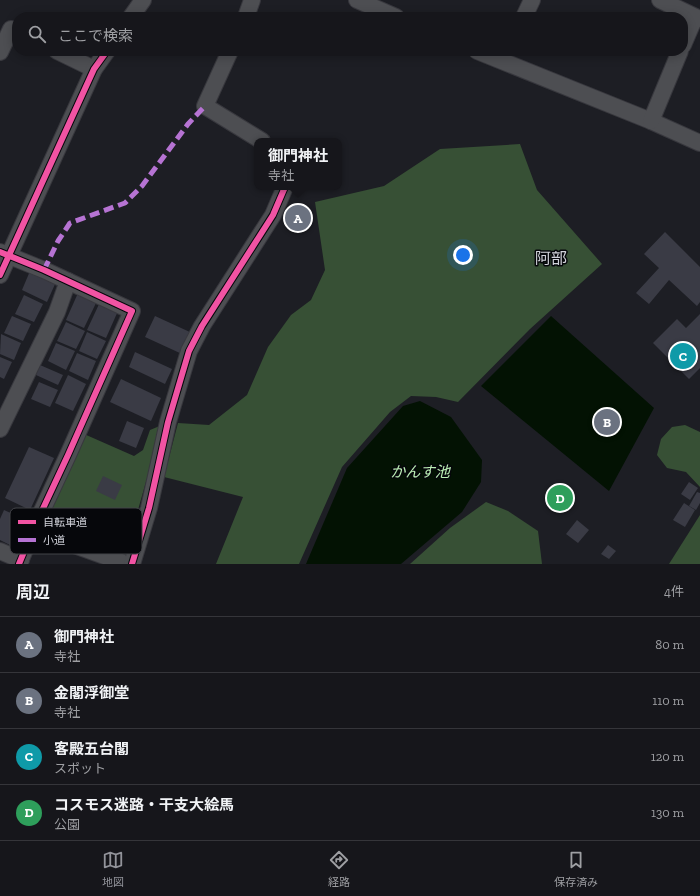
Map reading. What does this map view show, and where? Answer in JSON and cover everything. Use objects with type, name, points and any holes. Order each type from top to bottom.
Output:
[{"type":"street","points":[[135,12],[143,0]]},
{"type":"street","points":[[248,12],[252,0]]},
{"type":"street","points":[[357,0],[385,12]]},
{"type":"street","points":[[526,12],[532,0]]},
{"type":"street","points":[[660,0],[685,12]]},
{"type":"street","points":[[688,13],[698,18],[688,36]]},
{"type":"street","points":[[0,52],[12,30]]},
{"type":"street","points":[[67,56],[94,69]]},
{"type":"street","points":[[0,275],[4,254],[94,69],[103,56]]},
{"type":"street","points":[[228,56],[205,106],[257,138]]},
{"type":"street","points":[[506,56],[700,143]]},
{"type":"street","points":[[651,121],[678,56]]},
{"type":"street","points":[[142,531],[149,508],[168,422],[189,351],[202,326],[273,215],[284,190]]},
{"type":"street","points":[[4,254],[68,281],[132,311],[43,508]]},
{"type":"street","points":[[0,429],[57,312],[68,281]]},
{"type":"street","points":[[0,551],[20,562]]},
{"type":"street","points":[[99,554],[123,564]]},
{"type":"street","points":[[132,564],[135,554]]},
{"type":"green space","points":[[520,144],[537,190],[602,264],[530,329],[458,402],[436,397],[411,396],[390,412],[342,467],[299,564],[216,564],[243,497],[164,477],[178,423],[209,425],[247,395],[268,347],[291,315],[311,300],[325,270],[315,202],[384,186],[440,149]]},
{"type":"green space","points":[[162,425],[139,508],[50,508],[84,434],[134,456],[143,450],[150,430]]},
{"type":"green space","points":[[685,425],[700,432],[700,487],[686,472],[667,468],[657,455],[661,439],[672,427]]},
{"type":"green space","points":[[486,502],[508,511],[538,531],[542,564],[410,564],[450,528]]},
{"type":"green space","points":[[700,515],[700,564],[669,564]]},
{"type":"water","points":[[551,316],[654,408],[609,491],[481,386]]},
{"type":"water","name":"かんす池","points":[[420,401],[451,417],[482,460],[481,482],[462,512],[401,564],[306,564],[347,468],[403,406]]},
{"type":"building","points":[[665,232],[700,267],[700,302],[697,306],[669,280],[649,304],[636,293],[659,268],[644,254]]},
{"type":"building","points":[[30,271],[56,282],[47,302],[22,290]]},
{"type":"building","points":[[78,293],[97,301],[84,328],[66,320]]},
{"type":"building","points":[[24,295],[43,304],[34,322],[15,314]]},
{"type":"building","points":[[100,302],[118,311],[106,338],[87,330]]},
{"type":"building","points":[[700,314],[700,368],[689,379],[653,343],[677,319],[686,328]]},
{"type":"building","points":[[12,316],[31,324],[23,341],[4,333]]},
{"type":"building","points":[[155,316],[192,333],[182,354],[145,337]]},
{"type":"building","points":[[66,322],[85,331],[76,349],[57,341]]},
{"type":"building","points":[[87,332],[106,341],[97,359],[79,351]]},
{"type":"building","points":[[1,334],[21,343],[14,360],[0,354]]},
{"type":"building","points":[[56,343],[75,351],[66,370],[48,361]]},
{"type":"building","points":[[135,352],[172,369],[165,384],[129,367]]},
{"type":"building","points":[[77,353],[96,361],[88,380],[69,371]]},
{"type":"building","points":[[0,357],[12,362],[4,379],[0,377]]},
{"type":"building","points":[[40,365],[63,375],[58,385],[36,375]]},
{"type":"building","points":[[68,375],[86,384],[73,411],[55,403]]},
{"type":"building","points":[[121,379],[161,398],[151,421],[110,402]]},
{"type":"building","points":[[39,382],[58,390],[50,407],[31,399]]},
{"type":"building","points":[[127,421],[144,428],[136,448],[119,441]]},
{"type":"building","points":[[29,447],[54,458],[31,508],[26,508],[5,498]]},
{"type":"building","points":[[103,476],[122,485],[115,500],[96,491]]},
{"type":"building","points":[[689,482],[698,488],[690,500],[681,494]]},
{"type":"building","points":[[697,492],[700,493],[700,503],[696,510],[689,506]]},
{"type":"building","points":[[684,503],[695,510],[685,527],[673,520]]},
{"type":"building","points":[[4,510],[10,513],[10,545],[0,540],[0,519]]},
{"type":"building","points":[[577,520],[589,530],[578,543],[566,534]]},
{"type":"building","points":[[608,545],[616,551],[609,559],[601,554]]},
{"type":"marked path","points":[[44,270],[58,241],[70,223],[125,203],[142,186],[188,124],[205,106]]},
{"type":"cycle path","points":[[0,275],[94,69],[103,56]]},
{"type":"cycle path","points":[[142,531],[149,508],[168,422],[189,351],[202,326],[273,215],[284,190]]},
{"type":"cycle path","points":[[0,252],[44,270],[132,311],[43,508]]},
{"type":"cycle path","points":[[19,564],[23,554]]},
{"type":"cycle path","points":[[132,564],[135,554]]},
{"type":"place","name":"御門神社","points":[[298,218]]},
{"type":"place","name":"客殿五台閣","points":[[683,356]]},
{"type":"place","name":"金閣浮御堂","points":[[607,422]]},
{"type":"place","name":"コスモス迷路・干支大絵馬","points":[[560,498]]},
{"type":"district","name":"阿部","points":[[551,258]]}]
